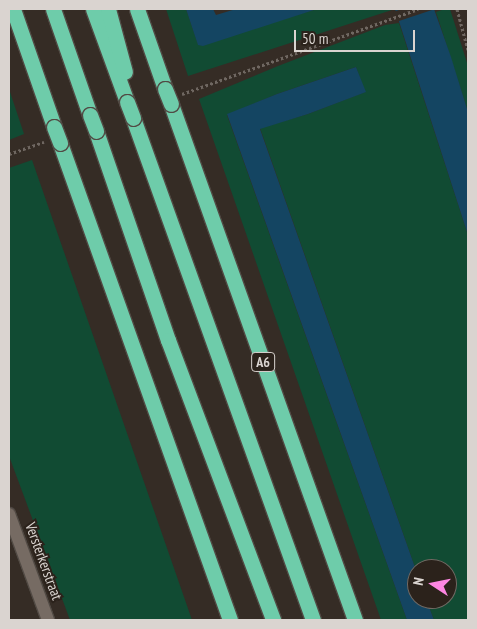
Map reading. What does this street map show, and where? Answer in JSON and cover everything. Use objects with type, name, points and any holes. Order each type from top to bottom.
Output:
[{"type":"highway","points":[[53,9],[168,340],[273,620]]},
{"type":"highway","points":[[93,9],[130,101]]},
{"type":"highway","points":[[108,9],[130,101],[153,172],[313,620]]},
{"type":"highway","name":"A6","points":[[137,9],[355,620]]},
{"type":"highway","points":[[13,12],[230,620]]},
{"type":"street","name":"Versterkerstraat","points":[[9,514],[48,620]]},
{"type":"path","points":[[317,47],[418,9]]},
{"type":"path","points":[[457,9],[468,50]]},
{"type":"green space","points":[[166,9],[186,9],[198,44],[317,9],[395,9],[188,76]]},
{"type":"green space","points":[[450,9],[468,66],[468,112],[436,12]]},
{"type":"green space","points":[[399,23],[468,235],[468,620],[434,620],[430,609],[457,609],[457,559],[412,559],[260,128],[308,114],[365,92],[356,67],[277,94],[227,115],[407,620],[381,620],[199,99],[385,25]]},
{"type":"green space","points":[[9,89],[24,134],[9,140]]},
{"type":"green space","points":[[32,160],[192,620],[70,620],[9,456],[9,168]]},
{"type":"water","points":[[186,9],[213,9],[216,15],[236,9],[317,9],[203,46],[198,45]]},
{"type":"water","points":[[395,9],[434,9],[451,57],[468,112],[468,235]]},
{"type":"water","points":[[356,67],[366,92],[308,114],[260,129],[412,559],[407,559],[407,609],[430,609],[434,620],[407,620],[227,114],[277,94]]},
{"type":"pier","points":[[402,9],[435,9],[396,22],[393,12]]}]
